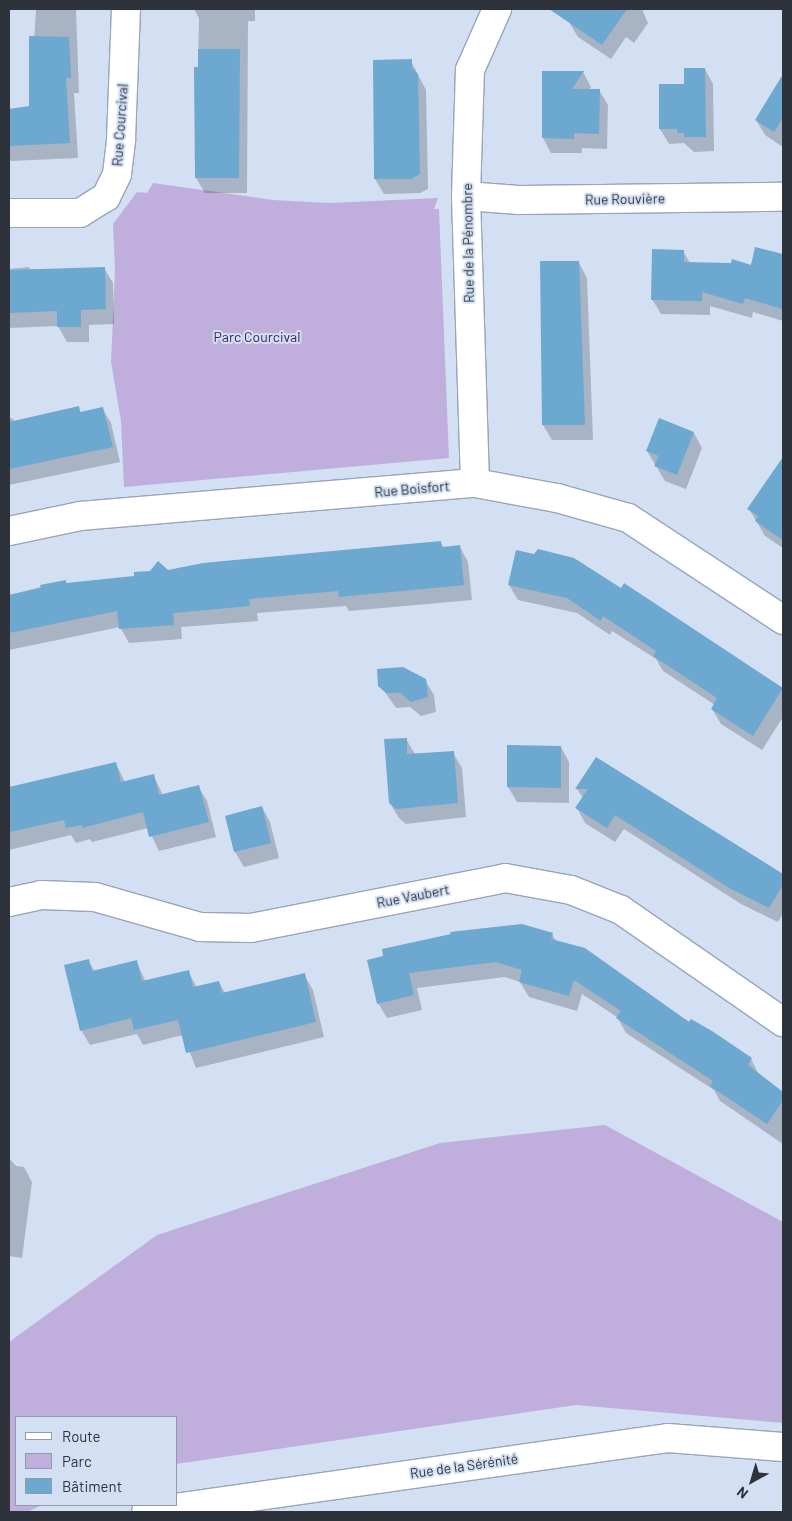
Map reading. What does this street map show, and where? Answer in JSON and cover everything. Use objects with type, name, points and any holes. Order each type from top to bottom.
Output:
[{"type":"street","name":"Rue Courcival","points":[[9,213],[80,213],[106,198],[117,174],[119,157],[126,9]]},
{"type":"street","name":"Rue de la Pénombre","points":[[475,484],[466,196],[470,70],[497,9]]},
{"type":"street","name":"Rue Rouvière","points":[[466,196],[519,200],[783,197]]},
{"type":"street","name":"Rue Boisfort","points":[[9,531],[80,516],[475,484],[557,498],[628,518],[783,620]]},
{"type":"street","name":"Rue Vaubert","points":[[9,902],[41,895],[95,897],[200,927],[251,928],[505,878],[571,890],[622,910],[783,1022]]},
{"type":"street","name":"Rue de la Sérénité","points":[[146,1512],[668,1438],[783,1447]]},
{"type":"green space","name":"Parc Courcival","points":[[153,183],[273,200],[330,203],[438,198],[434,209],[439,209],[449,458],[124,487],[121,421],[111,362],[115,270],[113,224],[137,192],[147,193]]},
{"type":"green space","points":[[605,1125],[783,1222],[783,1423],[576,1405],[178,1464],[178,1416],[15,1416],[15,1506],[40,1506],[27,1512],[9,1512],[9,1342],[157,1235],[440,1143]]},
{"type":"building","points":[[549,9],[627,9],[602,45]]},
{"type":"building","points":[[29,36],[69,37],[71,78],[66,78],[70,143],[9,146],[9,109],[29,106]]},
{"type":"building","points":[[198,49],[240,49],[239,178],[195,178],[194,67],[198,67]]},
{"type":"building","points":[[412,59],[412,68],[418,74],[420,174],[411,179],[374,179],[373,60]]},
{"type":"building","points":[[684,68],[705,68],[706,137],[684,137],[684,133],[677,133],[677,129],[659,129],[659,84],[684,84]]},
{"type":"building","points":[[542,71],[584,71],[572,89],[600,89],[599,134],[574,133],[574,139],[542,138]]},
{"type":"building","points":[[783,74],[783,118],[774,132],[755,120]]},
{"type":"building","points":[[755,247],[783,254],[783,309],[745,298],[743,304],[702,292],[702,301],[651,300],[652,249],[684,250],[684,262],[731,263],[732,259],[751,265]]},
{"type":"building","points":[[540,261],[579,261],[585,425],[542,425]]},
{"type":"building","points":[[105,267],[106,309],[81,310],[81,327],[57,327],[57,311],[9,313],[9,270]]},
{"type":"building","points":[[79,406],[80,412],[103,407],[113,447],[9,469],[9,422]]},
{"type":"building","points":[[659,418],[694,432],[677,475],[654,466],[659,456],[646,451]]},
{"type":"building","points":[[783,457],[783,540],[755,521],[758,516],[747,509]]},
{"type":"building","points":[[441,541],[442,547],[460,545],[464,585],[339,597],[338,591],[249,599],[250,606],[173,613],[174,625],[119,629],[117,611],[9,633],[9,595],[41,588],[40,585],[66,580],[66,583],[134,576],[134,572],[150,571],[158,561],[168,570],[203,563]]},
{"type":"building","points":[[538,549],[574,558],[621,588],[624,583],[783,688],[753,736],[711,709],[717,698],[653,656],[656,651],[603,616],[601,621],[567,598],[508,585],[516,550],[534,554]]},
{"type":"building","points":[[403,667],[426,679],[428,697],[411,702],[400,693],[386,693],[378,686],[377,669]]},
{"type":"building","points":[[407,738],[407,754],[454,751],[458,803],[396,809],[389,803],[384,739]]},
{"type":"building","points":[[507,745],[561,746],[561,788],[507,787]]},
{"type":"building","points":[[596,757],[783,874],[783,885],[769,908],[731,889],[615,815],[607,828],[575,808],[588,789],[575,789]]},
{"type":"building","points":[[116,762],[121,782],[154,774],[159,795],[199,785],[209,822],[149,837],[143,812],[82,828],[82,825],[66,828],[64,820],[9,832],[9,787]]},
{"type":"building","points":[[262,806],[271,843],[234,852],[225,816]]},
{"type":"building","points":[[522,924],[553,933],[551,939],[585,948],[689,1022],[691,1019],[712,1031],[752,1058],[748,1065],[783,1092],[783,1100],[767,1124],[710,1086],[713,1081],[616,1018],[621,1011],[574,980],[569,996],[519,982],[522,970],[496,962],[409,973],[414,995],[377,1004],[367,960],[383,956],[382,949],[451,934],[450,932]]},
{"type":"building","points":[[89,959],[92,971],[137,960],[142,981],[189,970],[193,987],[219,981],[222,993],[305,973],[316,1022],[186,1053],[178,1020],[134,1030],[131,1018],[80,1031],[64,965]]}]
